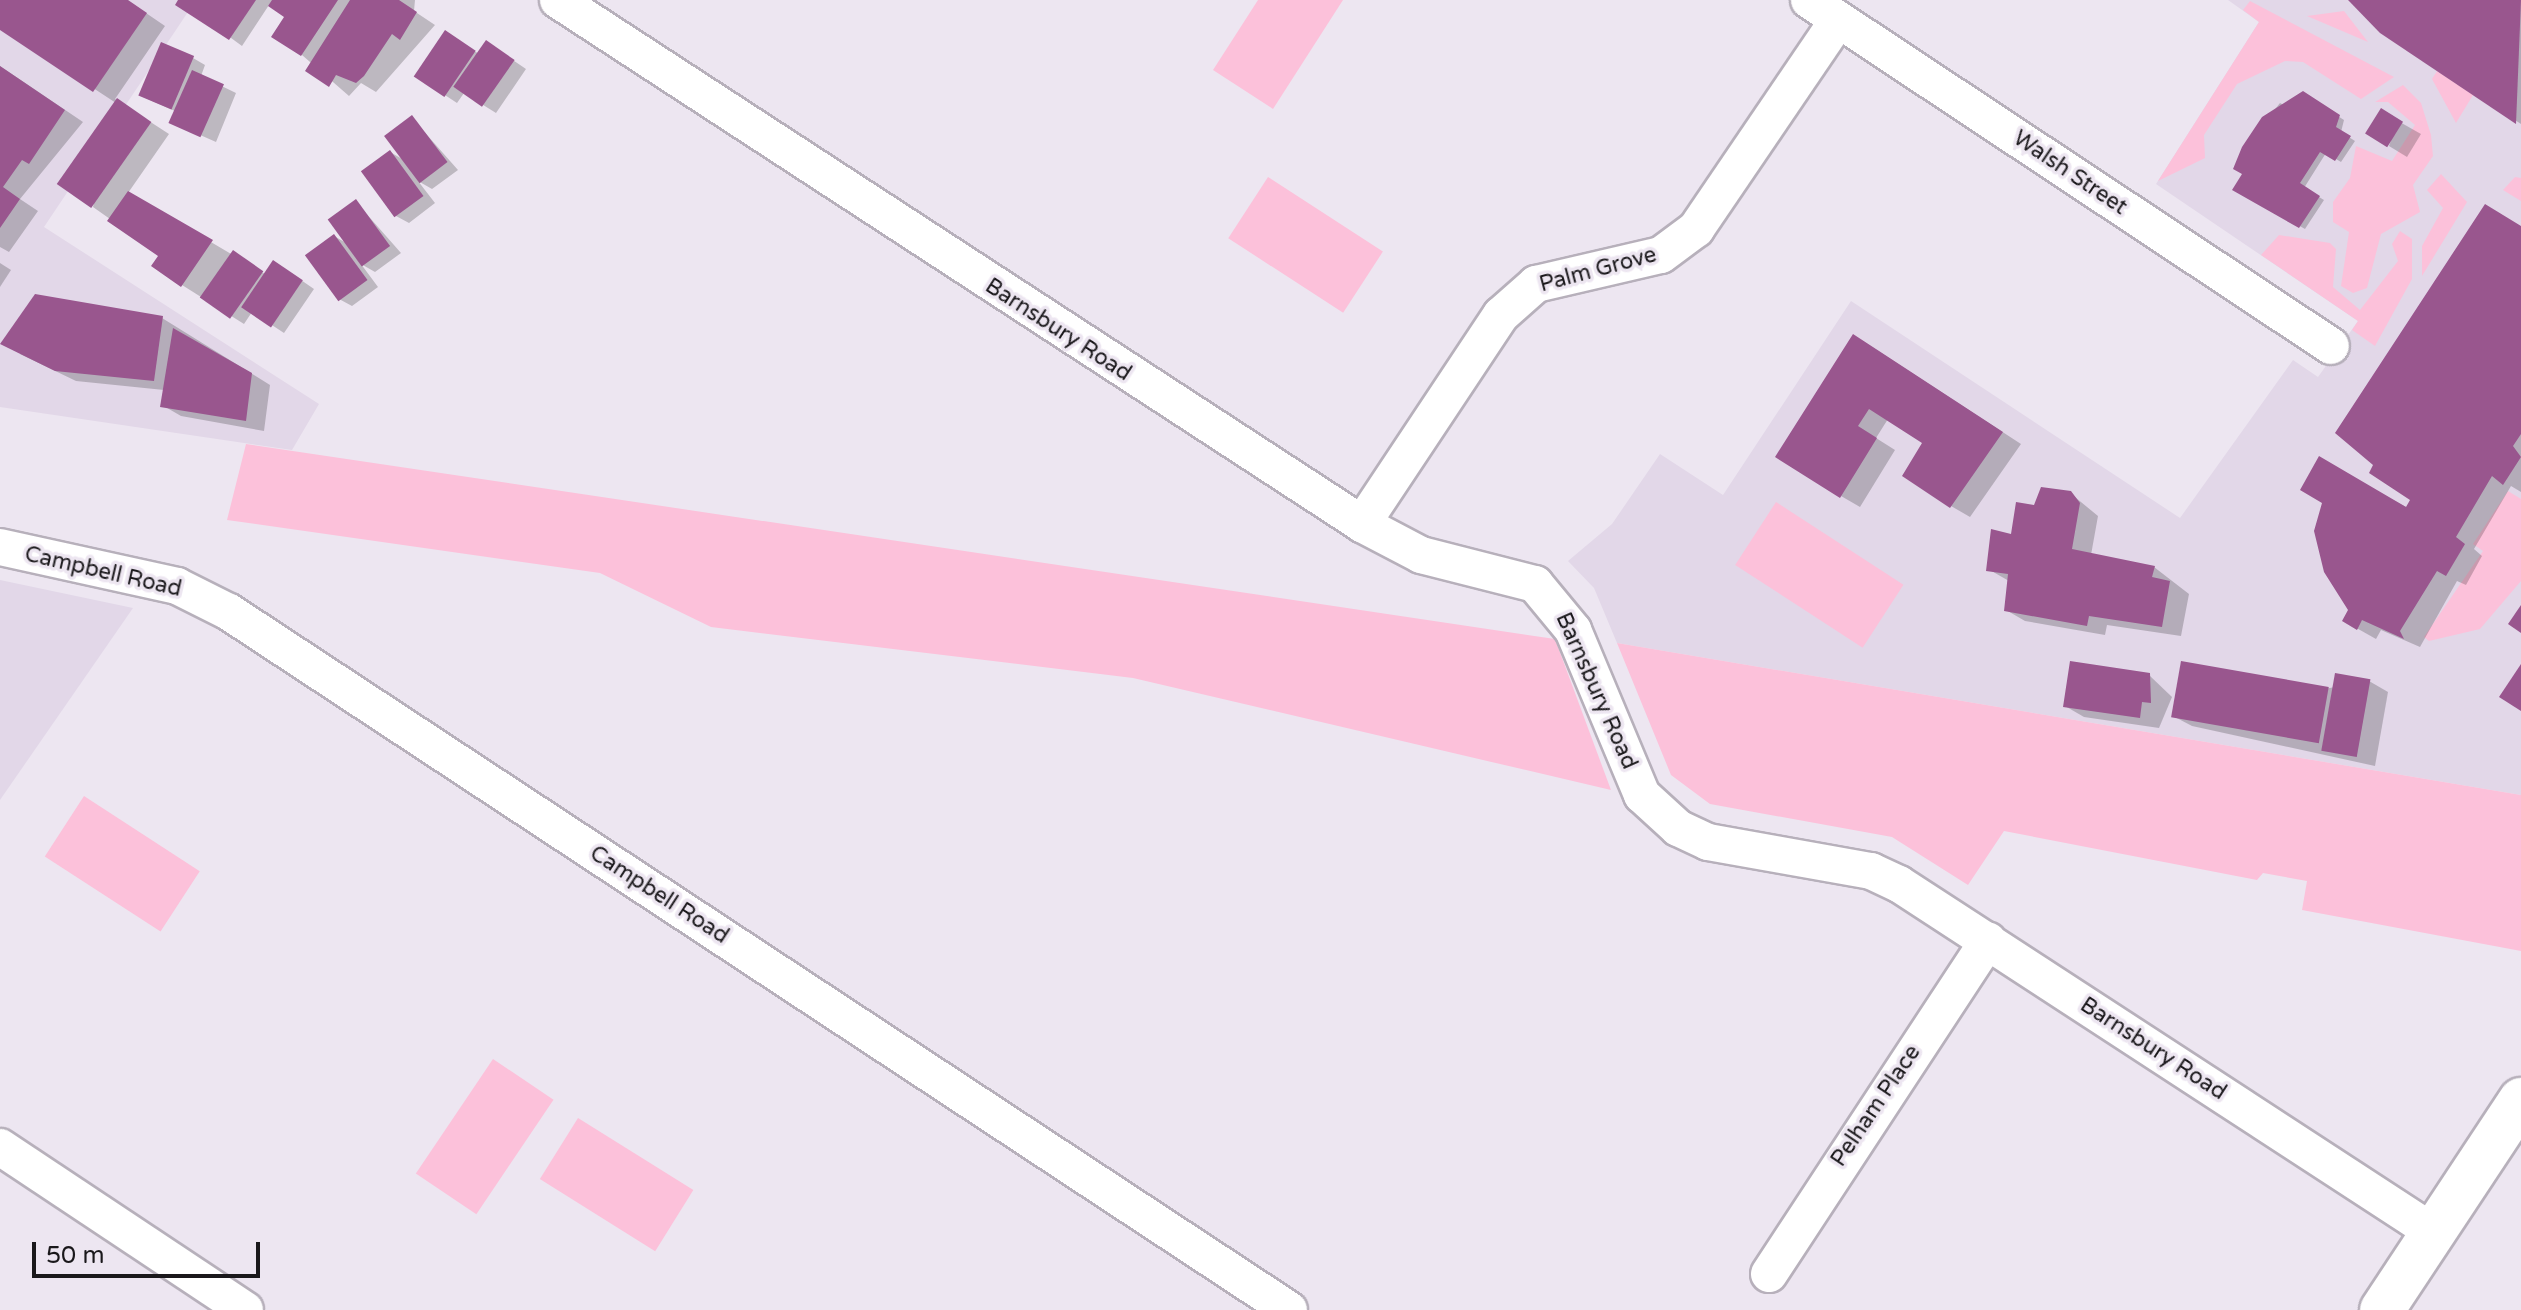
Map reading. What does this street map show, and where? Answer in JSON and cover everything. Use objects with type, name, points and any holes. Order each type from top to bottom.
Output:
[{"type":"main road","points":[[2382,1310],[2521,1100]]},
{"type":"street","name":"Barnsbury Road","points":[[558,0],[1362,524],[1421,555],[1523,577],[1549,594],[1573,630],[1642,795],[1702,840],[1884,876],[2433,1232]]},
{"type":"street","name":"Walsh Street","points":[[1809,0],[2331,346]]},
{"type":"street","name":"Palm Grove","points":[[1362,524],[1501,315],[1536,284],[1661,255],[1696,229],[1838,20]]},
{"type":"street","name":"Campbell Road","points":[[0,547],[177,586],[229,612],[1289,1310]]},
{"type":"street","name":"Pelham Place","points":[[1769,1274],[1988,941]]},
{"type":"street","points":[[0,1147],[245,1310]]},
{"type":"shaded area","points":[[0,0],[196,0],[44,227],[319,404],[292,450],[0,407]]},
{"type":"shaded area","points":[[1258,0],[1343,0],[1273,109],[1213,70]]},
{"type":"shaded area","points":[[2228,0],[2521,0],[2521,795],[1617,643],[1594,588],[1568,561],[1612,524],[1660,454],[1723,495],[1851,301],[2180,518],[2293,360],[2318,377],[2358,321],[2156,184],[2259,22]]},
{"type":"shaded area","points":[[2250,1],[2394,77],[2361,99],[2303,62],[2285,61],[2237,84],[2204,135],[2205,158],[2158,181],[2259,22],[2243,10]]},
{"type":"shaded area","points":[[2344,11],[2368,42],[2307,16]]},
{"type":"shaded area","points":[[2437,71],[2473,95],[2456,123],[2432,79]]},
{"type":"shaded area","points":[[2403,85],[2421,103],[2431,135],[2433,156],[2413,185],[2420,212],[2381,234],[2367,288],[2353,293],[2341,286],[2349,232],[2333,222],[2333,202],[2350,178],[2356,146],[2392,161],[2415,125],[2388,102],[2375,102]]},
{"type":"shaded area","points":[[2441,174],[2467,202],[2422,276],[2422,246],[2443,208],[2427,190]]},
{"type":"shaded area","points":[[1268,177],[1383,252],[1343,313],[1228,238]]},
{"type":"shaded area","points":[[2515,177],[2521,178],[2521,201],[2503,190]]},
{"type":"shaded area","points":[[2400,231],[2412,239],[2412,279],[2375,346],[2352,330],[2358,321],[2261,255],[2279,235],[2330,243],[2336,249],[2333,287],[2360,310],[2398,261],[2392,244]]},
{"type":"shaded area","points":[[246,444],[1555,639],[1611,790],[1133,678],[711,627],[600,573],[227,520]]},
{"type":"shaded area","points":[[2508,491],[2521,499],[2521,581],[2480,629],[2429,641],[2424,637],[2483,551],[2473,544]]},
{"type":"shaded area","points":[[1776,502],[1903,585],[1863,648],[1735,565]]},
{"type":"shaded area","points":[[0,580],[133,608],[0,800]]},
{"type":"shaded area","points":[[1617,643],[2521,795],[2521,951],[2302,910],[2307,881],[2263,873],[2257,880],[2004,831],[1968,885],[1892,837],[1710,804],[1671,775]]},
{"type":"shaded area","points":[[84,796],[200,871],[161,932],[45,856]]},
{"type":"shaded area","points":[[493,1059],[554,1100],[476,1214],[416,1173]]},
{"type":"shaded area","points":[[578,1118],[693,1190],[655,1251],[540,1179]]},
{"type":"building","points":[[0,0],[128,0],[147,13],[93,92],[0,30]]},
{"type":"building","points":[[178,0],[256,0],[229,40],[175,5]]},
{"type":"building","points":[[272,0],[338,0],[301,56],[271,37],[284,17],[268,6]]},
{"type":"building","points":[[350,0],[399,0],[417,12],[400,40],[392,34],[356,83],[336,75],[329,87],[305,71]]},
{"type":"building","points":[[2348,0],[2521,0],[2516,124],[2380,33]]},
{"type":"building","points":[[445,30],[476,51],[444,97],[414,76]]},
{"type":"building","points":[[486,40],[515,60],[482,107],[453,87]]},
{"type":"building","points":[[161,42],[194,56],[171,109],[138,95]]},
{"type":"building","points":[[0,66],[65,110],[29,164],[22,160],[3,187],[20,199],[0,228]]},
{"type":"building","points":[[192,70],[224,84],[200,137],[168,123]]},
{"type":"building","points":[[2303,91],[2340,115],[2336,127],[2351,136],[2335,161],[2320,152],[2300,183],[2320,196],[2299,228],[2232,190],[2242,174],[2233,169],[2242,147],[2262,117]]},
{"type":"building","points":[[117,98],[151,122],[91,208],[57,184]]},
{"type":"building","points":[[2381,108],[2403,122],[2387,147],[2365,133]]},
{"type":"building","points":[[412,115],[448,162],[420,183],[384,136]]},
{"type":"building","points":[[390,150],[424,196],[394,217],[361,171]]},
{"type":"building","points":[[128,191],[213,240],[181,287],[151,266],[158,256],[107,221]]},
{"type":"building","points":[[356,199],[390,246],[362,266],[328,220]]},
{"type":"building","points":[[2485,204],[2521,226],[2521,434],[2513,446],[2521,457],[2503,485],[2492,476],[2456,537],[2465,544],[2446,576],[2437,571],[2400,631],[2404,639],[2362,620],[2357,630],[2342,621],[2348,610],[2324,572],[2314,531],[2322,503],[2300,490],[2319,456],[2406,507],[2410,500],[2369,473],[2373,465],[2335,433]]},
{"type":"building","points":[[334,234],[368,280],[338,301],[305,255]]},
{"type":"building","points":[[233,250],[263,271],[230,319],[200,298]]},
{"type":"building","points":[[273,260],[303,280],[271,327],[241,307]]},
{"type":"building","points":[[35,294],[163,316],[154,381],[55,371],[0,344]]},
{"type":"building","points":[[173,328],[252,373],[246,421],[160,407]]},
{"type":"building","points":[[1853,334],[2003,432],[1950,508],[1902,476],[1922,443],[1869,409],[1858,426],[1877,438],[1840,498],[1775,457]]},
{"type":"building","points":[[2041,487],[2071,491],[2080,503],[2072,549],[2155,566],[2152,577],[2170,581],[2162,627],[2089,616],[2087,626],[2004,611],[2008,574],[1986,571],[1991,529],[2011,534],[2016,502],[2034,505]]},
{"type":"building","points":[[2521,605],[2521,633],[2508,624]]},
{"type":"building","points":[[2070,661],[2150,673],[2151,703],[2142,702],[2140,718],[2063,707]]},
{"type":"building","points":[[2181,661],[2329,687],[2319,743],[2171,717]]},
{"type":"building","points":[[2521,664],[2521,711],[2499,697]]},
{"type":"building","points":[[2335,673],[2370,679],[2357,757],[2321,751]]}]
